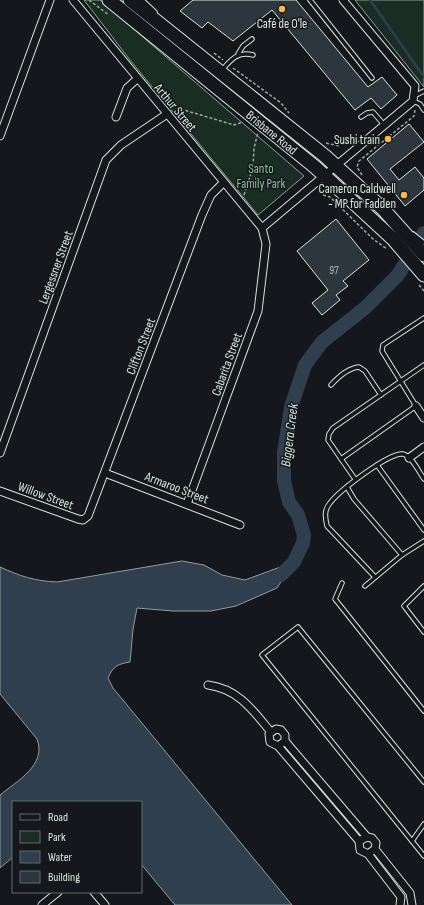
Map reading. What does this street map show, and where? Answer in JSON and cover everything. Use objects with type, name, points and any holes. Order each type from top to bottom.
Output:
[{"type":"highway","name":"Brisbane Road","points":[[110,0],[424,255]]},
{"type":"highway","name":"Brisbane Road","points":[[130,0],[179,38],[224,68],[336,165],[383,209],[402,237],[421,271]]},
{"type":"street","points":[[0,136],[50,0]]},
{"type":"street","name":"Arthur Street","points":[[73,0],[223,183],[262,228]]},
{"type":"street","points":[[262,228],[336,165],[385,126],[413,99],[415,86],[343,0]]},
{"type":"street","points":[[116,117],[127,88],[137,79]]},
{"type":"street","name":"Lergessner Street","points":[[0,453],[106,160],[121,145],[167,114]]},
{"type":"street","name":"Clifton Street","points":[[84,520],[88,516],[202,215],[211,195],[223,183]]},
{"type":"street","name":"Cabarita Street","points":[[187,504],[258,311],[266,244],[262,228]]},
{"type":"street","points":[[416,406],[424,418]]},
{"type":"street","points":[[409,458],[424,448]]},
{"type":"street","name":"Armaroo Street","points":[[105,472],[240,524]]},
{"type":"street","name":"Willow Street","points":[[0,491],[84,520]]},
{"type":"street","points":[[208,685],[220,687],[233,692],[253,710],[270,731]]},
{"type":"street","points":[[270,731],[276,729],[282,730],[285,735],[285,741],[367,836],[374,840],[375,849],[410,893],[412,905]]},
{"type":"street","points":[[270,731],[268,740],[272,744],[278,746],[360,841],[360,850],[368,854],[402,897],[400,905]]},
{"type":"street","points":[[278,746],[285,741]]},
{"type":"street","points":[[360,841],[367,836]]},
{"type":"street","points":[[368,854],[375,849]]},
{"type":"street","points":[[42,905],[57,893]]},
{"type":"street","points":[[95,893],[104,905]]},
{"type":"lane","points":[[142,0],[160,16]]},
{"type":"lane","points":[[310,0],[372,78]]},
{"type":"lane","name":"Brisbane Road","points":[[165,22],[179,38]]},
{"type":"lane","points":[[224,68],[238,54],[243,46],[252,40]]},
{"type":"lane","points":[[238,54],[245,53],[253,55]]},
{"type":"lane","points":[[424,91],[413,99],[420,104],[424,110]]},
{"type":"lane","points":[[361,117],[367,113],[373,112],[385,126]]},
{"type":"lane","name":"Brisbane Road","points":[[402,237],[424,243]]},
{"type":"lane","points":[[341,459],[416,406],[382,351],[383,344],[424,318]]},
{"type":"lane","points":[[355,479],[328,440],[328,434],[333,428],[424,365]]},
{"type":"lane","points":[[331,385],[343,374],[353,368],[359,367],[365,371],[381,395]]},
{"type":"lane","points":[[375,577],[327,526],[325,514],[330,503],[355,479],[394,455],[403,454],[409,458],[424,479]]},
{"type":"lane","points":[[378,465],[424,530]]},
{"type":"lane","points":[[347,487],[354,499],[402,555]]},
{"type":"lane","points":[[365,586],[402,555],[424,541]]},
{"type":"lane","points":[[342,583],[335,599],[424,711]]},
{"type":"lane","points":[[424,586],[404,606],[424,632]]},
{"type":"lane","points":[[424,782],[298,627],[262,655],[424,856]]},
{"type":"lane","points":[[412,840],[424,824]]},
{"type":"path","points":[[210,50],[224,68],[281,103],[289,114]]},
{"type":"path","points":[[363,176],[357,167],[359,161],[414,116],[415,109],[420,104]]},
{"type":"path","points":[[167,114],[174,114],[184,110],[234,125],[244,121]]},
{"type":"path","points":[[241,204],[253,167],[254,148],[258,132]]},
{"type":"path","points":[[324,142],[339,146]]},
{"type":"path","points":[[323,195],[330,197],[372,239],[402,237]]},
{"type":"green space","name":"Santo Family Park","points":[[84,0],[100,0],[304,176],[258,215],[130,60]]},
{"type":"green space","points":[[355,0],[424,0],[424,87]]},
{"type":"water","points":[[182,561],[204,565],[222,575],[245,580],[294,562],[277,588],[236,606],[211,611],[173,611],[137,608],[133,629],[130,662],[116,666],[108,678],[113,688],[292,905],[175,905],[142,865],[142,801],[12,801],[12,858],[0,868],[0,795],[29,772],[38,757],[39,748],[37,739],[0,694],[0,567],[27,578],[57,582]]},
{"type":"building","points":[[193,0],[296,0],[368,87],[382,77],[397,95],[381,109],[371,98],[355,110],[272,10],[233,41],[208,22],[202,28],[180,11]]},
{"type":"building","points":[[409,124],[424,142],[390,169],[399,180],[415,167],[424,178],[424,190],[405,206],[367,159]]},
{"type":"building","points":[[336,219],[369,260],[343,281],[348,286],[336,295],[340,300],[322,315],[312,303],[328,290],[297,251]]},
{"type":"waterway","points":[[370,0],[424,77]]},
{"type":"waterway","name":"Biggera Creek","points":[[281,575],[294,562],[303,543],[304,535],[298,515],[289,502],[284,481],[284,453],[291,407],[305,365],[322,342],[365,308],[398,275],[424,233]]},
{"type":"place","name":"Café de O'le","points":[[282,9]]},
{"type":"place","name":"Sushi train","points":[[388,139]]},
{"type":"place","name":"Cameron Caldwell - MP for Fadden","points":[[404,195]]}]
